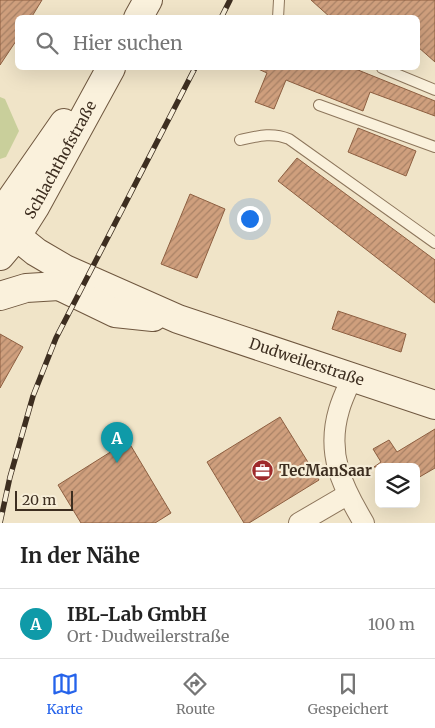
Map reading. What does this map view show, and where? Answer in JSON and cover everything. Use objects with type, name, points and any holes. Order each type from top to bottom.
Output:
[{"type":"main road","name":"Schlachthofstraße","points":[[0,215],[104,70]]},
{"type":"main road","name":"Schlachthofstraße","points":[[4,243],[35,207],[110,70]]},
{"type":"main road","points":[[0,296],[62,277],[43,239],[35,207]]},
{"type":"main road","name":"Dudweilerstraße","points":[[4,243],[36,252],[62,277],[178,319],[435,405]]},
{"type":"street","points":[[352,378],[339,411],[335,434],[338,472],[347,494],[364,523]]},
{"type":"street","points":[[299,523],[347,494]]},
{"type":"lane","points":[[278,15],[279,0]]},
{"type":"lane","points":[[387,70],[435,90]]},
{"type":"lane","points":[[319,105],[435,147]]},
{"type":"lane","points":[[240,140],[278,134],[289,139],[435,243]]},
{"type":"green space","points":[[0,97],[5,99],[19,131],[6,157],[0,159]]},
{"type":"building","points":[[0,0],[42,0],[33,15],[15,15],[15,42],[0,65]]},
{"type":"building","points":[[311,0],[435,0],[435,62],[420,49],[420,15],[328,15]]},
{"type":"building","points":[[260,70],[358,70],[435,101],[435,116],[370,92],[363,111],[286,80],[274,109],[255,102],[267,73]]},
{"type":"building","points":[[358,128],[416,151],[406,176],[348,152]]},
{"type":"building","points":[[297,158],[435,260],[435,303],[278,181]]},
{"type":"building","points":[[190,194],[225,209],[197,278],[161,264]]},
{"type":"building","points":[[338,311],[406,334],[401,352],[332,329]]},
{"type":"building","points":[[0,334],[23,347],[0,388]]},
{"type":"building","points":[[280,417],[319,480],[249,523],[244,523],[207,462]]},
{"type":"building","points":[[435,429],[435,468],[420,477],[420,463],[380,463],[381,462],[373,449],[389,440],[397,452]]},
{"type":"building","points":[[128,441],[171,513],[155,523],[81,523],[58,485]]},
{"type":"railway","points":[[222,15],[230,0]]},
{"type":"railway","points":[[0,523],[10,477],[33,396],[56,338],[194,70]]},
{"type":"place","name":"IBL-Lab GmbH","points":[[117,463]]},
{"type":"place","name":"TecManSaar","points":[[263,471]]}]
